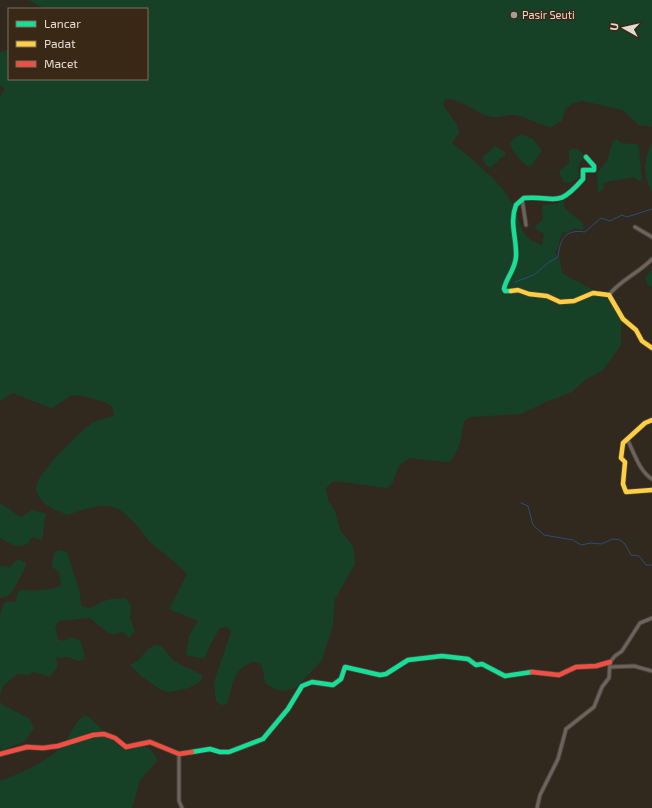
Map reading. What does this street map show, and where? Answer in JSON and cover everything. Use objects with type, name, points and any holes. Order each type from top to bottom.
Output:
[{"type":"street","points":[[586,157],[594,166],[594,170],[583,170],[583,179],[568,193],[554,200],[531,196],[522,199],[513,212],[512,228],[516,247],[516,260],[512,274],[503,287],[505,291],[518,290],[529,294],[547,296],[560,302],[574,301],[593,292],[608,295],[623,320],[636,330],[642,341],[652,348]]},
{"type":"street","points":[[522,199],[526,225]]},
{"type":"street","points":[[635,227],[652,237]]},
{"type":"street","points":[[608,295],[652,259]]},
{"type":"street","points":[[652,420],[627,439],[621,450],[621,458],[625,462],[623,484],[626,492],[652,490]]},
{"type":"street","points":[[627,439],[647,476],[652,479]]},
{"type":"street","points":[[537,808],[540,795],[558,759],[566,729],[594,707],[602,687],[609,678],[610,664],[615,656],[622,651],[640,623],[652,618]]},
{"type":"street","points":[[0,754],[27,747],[42,748],[58,746],[92,734],[104,734],[115,738],[126,747],[150,742],[179,754],[210,749],[220,752],[229,752],[263,739],[282,716],[302,686],[312,682],[334,685],[341,678],[345,668],[374,676],[386,674],[408,660],[442,656],[468,659],[476,665],[482,664],[505,676],[528,672],[559,675],[576,667],[610,664],[634,666],[652,671]]},
{"type":"street","points":[[179,754],[179,801],[182,808]]},
{"type":"green space","points":[[28,0],[652,0],[652,127],[639,125],[622,110],[583,101],[574,103],[565,109],[562,121],[551,127],[515,115],[491,117],[463,103],[445,99],[443,105],[458,126],[459,133],[452,143],[487,172],[503,189],[514,207],[523,230],[529,239],[542,245],[544,234],[536,229],[535,226],[543,220],[542,205],[557,204],[562,200],[564,202],[565,209],[583,223],[584,229],[581,230],[575,228],[567,233],[564,232],[559,240],[559,246],[555,252],[560,260],[562,273],[606,297],[616,306],[621,323],[621,345],[603,370],[585,380],[572,392],[521,414],[470,417],[464,421],[460,444],[451,461],[444,462],[409,458],[399,466],[392,484],[387,488],[334,481],[326,488],[328,500],[335,511],[340,530],[353,546],[355,564],[335,599],[333,625],[322,660],[296,688],[283,691],[276,690],[265,683],[263,670],[260,663],[253,662],[246,665],[237,674],[232,685],[227,704],[221,705],[216,701],[214,682],[231,632],[227,627],[220,628],[204,659],[186,655],[189,636],[198,621],[169,609],[187,574],[150,542],[128,516],[120,510],[112,507],[96,506],[67,515],[51,507],[40,499],[36,489],[40,477],[54,460],[88,426],[94,422],[114,415],[113,409],[110,405],[76,395],[70,396],[51,408],[13,393],[0,401],[0,97],[5,88],[0,86],[0,53],[8,49],[8,80],[148,80],[148,8],[43,8]]},
{"type":"green space","points":[[521,134],[533,139],[542,151],[530,167],[521,161],[510,144],[512,140]]},
{"type":"green space","points":[[616,139],[621,143],[637,144],[639,147],[642,180],[639,181],[634,177],[607,182],[604,183],[603,190],[598,192],[597,173],[607,161],[613,141]]},
{"type":"green space","points":[[652,143],[652,192],[647,181],[645,168],[647,155]]},
{"type":"green space","points":[[495,146],[505,152],[505,156],[500,158],[491,168],[486,165],[482,158]]},
{"type":"green space","points":[[575,148],[582,153],[583,156],[578,170],[579,177],[570,183],[563,182],[559,171],[569,163],[569,150]]},
{"type":"green space","points":[[652,269],[652,287],[648,285],[645,278]]},
{"type":"green space","points":[[0,503],[21,517],[32,510],[47,514],[45,518],[42,541],[34,537],[31,538],[27,544],[16,546],[0,538]]},
{"type":"green space","points":[[58,550],[67,552],[80,593],[81,605],[88,608],[109,599],[126,598],[131,606],[130,619],[135,630],[129,638],[123,632],[114,634],[108,633],[90,618],[59,621],[55,627],[58,639],[64,641],[70,637],[80,640],[84,652],[84,659],[78,661],[68,657],[56,658],[58,666],[50,677],[34,672],[28,675],[17,674],[3,686],[0,695],[0,616],[3,605],[7,601],[15,602],[18,592],[21,590],[48,589],[61,585],[59,572],[52,567],[54,553]]},
{"type":"green space","points":[[18,559],[26,563],[22,575],[11,593],[0,598],[0,566],[10,567]]},
{"type":"green space","points":[[155,645],[162,646],[175,661],[202,675],[201,681],[189,688],[169,692],[161,690],[141,676],[130,665]]},
{"type":"green space","points":[[0,700],[1,704],[30,719],[34,728],[25,741],[3,750],[0,749]]},
{"type":"green space","points":[[85,715],[123,749],[130,750],[145,746],[151,750],[158,760],[140,780],[132,808],[0,808],[0,781],[32,767],[54,753],[61,747],[81,718]]},
{"type":"waterway","points":[[515,282],[534,275],[549,262],[558,257],[562,240],[568,234],[578,231],[585,232],[601,218],[610,221],[622,215],[627,217],[652,209]]},
{"type":"waterway","points":[[521,503],[528,506],[533,525],[544,535],[573,540],[581,545],[591,543],[601,544],[613,539],[620,540],[625,544],[631,555],[639,556],[646,565],[652,565]]},
{"type":"traffic: fast","points":[[511,291],[505,291],[504,289],[514,266],[516,257],[513,224],[516,205],[524,198],[555,199],[567,195],[583,179],[583,170],[594,170],[594,166],[586,157]]},
{"type":"traffic: fast","points":[[192,752],[210,749],[220,752],[229,752],[263,739],[288,709],[302,686],[312,682],[333,685],[341,679],[345,667],[380,675],[386,674],[408,660],[442,656],[468,659],[476,665],[482,664],[505,676],[532,672]]},
{"type":"traffic: slow","points":[[511,291],[518,290],[529,294],[547,296],[560,302],[574,301],[593,293],[609,295],[623,319],[636,330],[642,341],[652,348]]},
{"type":"traffic: slow","points":[[652,420],[645,423],[623,443],[621,458],[625,462],[623,484],[626,492],[652,490]]},
{"type":"traffic: jam","points":[[532,672],[559,675],[576,667],[596,666],[610,662]]},
{"type":"traffic: jam","points":[[0,754],[27,747],[43,748],[58,746],[93,735],[104,734],[115,738],[126,747],[150,742],[179,754],[192,752]]},
{"type":"place","name":"Pasir Seuti","points":[[514,15]]}]
